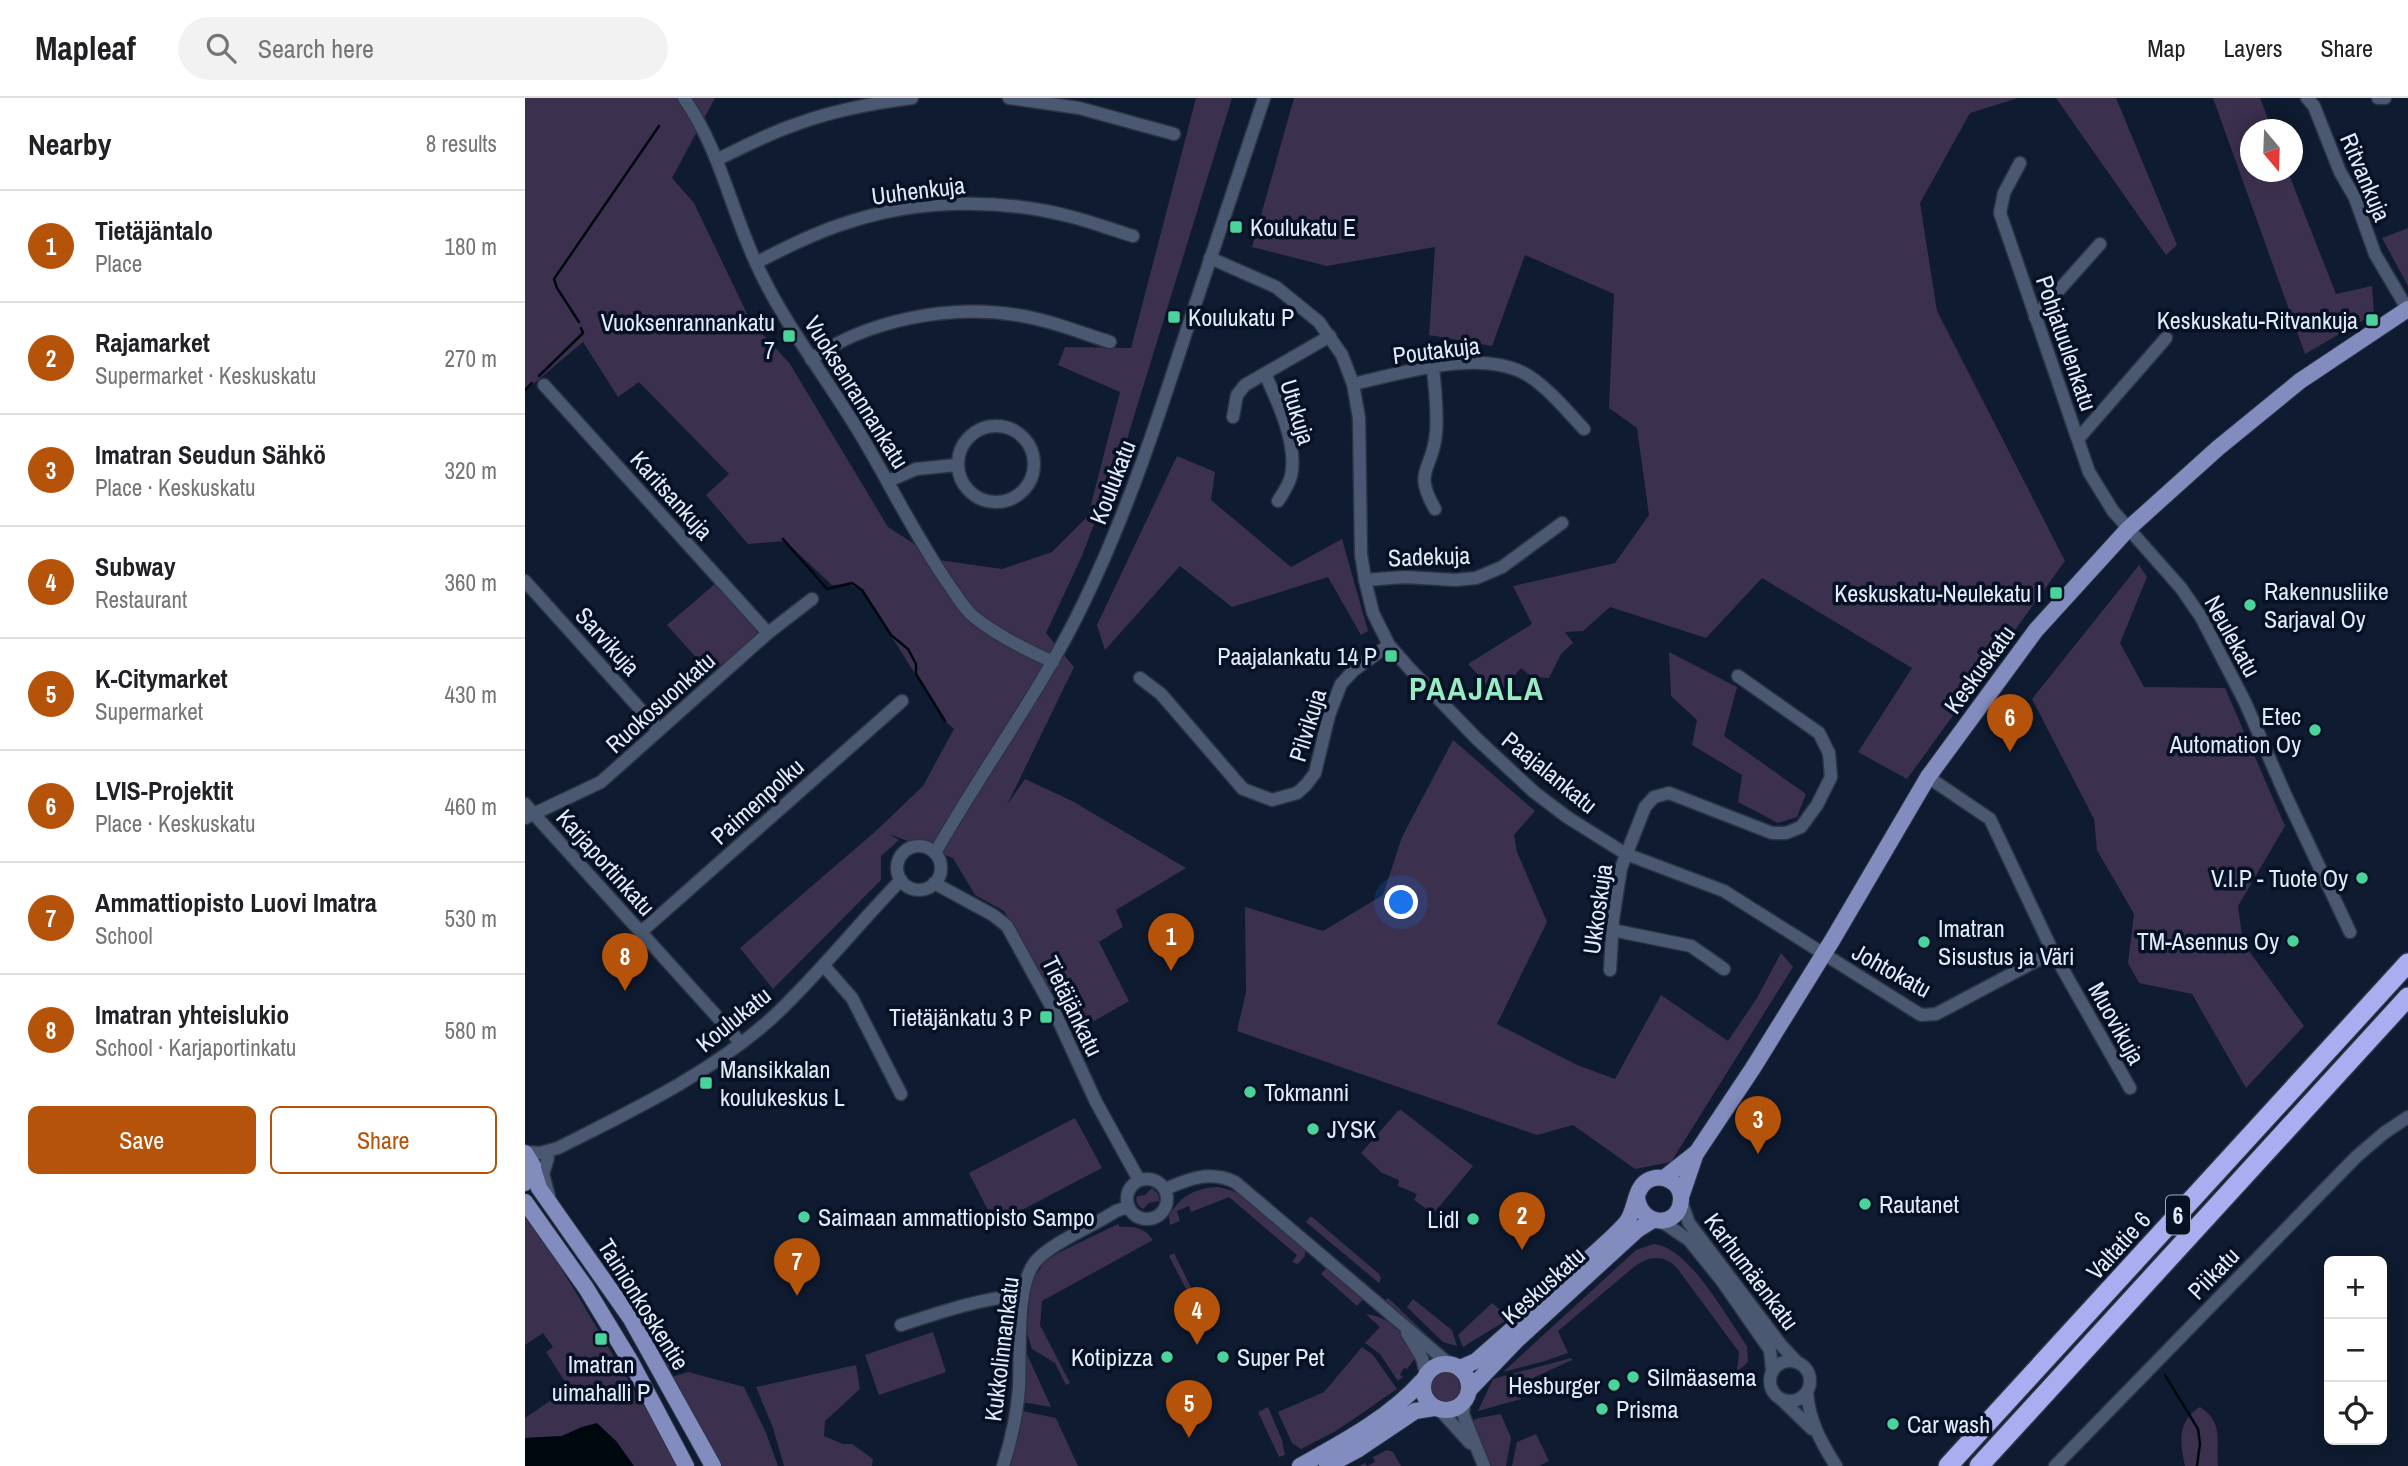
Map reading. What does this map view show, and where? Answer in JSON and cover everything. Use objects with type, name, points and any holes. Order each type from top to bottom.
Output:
[{"type":"highway","name":"Valtatie 6","points":[[1948,1466],[2408,963]]},
{"type":"highway","name":"Valtatie 6","points":[[1979,1466],[2408,997]]},
{"type":"main road","name":"Keskuskatu","points":[[1681,1199],[1697,1152],[1824,955],[1928,777],[2036,630],[2128,529],[2268,407],[2355,343],[2408,309]]},
{"type":"main road","name":"Keskuskatu","points":[[1664,1178],[1697,1152]]},
{"type":"main road","name":"Tainionkoskentie","points":[[525,1153],[531,1160],[529,1176],[551,1203],[631,1319],[713,1466]]},
{"type":"main road","points":[[1664,1178],[1675,1184],[1681,1199],[1675,1215],[1657,1221],[1641,1212],[1637,1197],[1639,1190],[1649,1179],[1664,1178]]},
{"type":"main road","name":"Keskuskatu","points":[[1454,1366],[1476,1361],[1556,1290],[1627,1222],[1637,1197]]},
{"type":"main road","name":"Tainionkoskentie","points":[[525,1202],[563,1254],[631,1362],[686,1466]]},
{"type":"main road","name":"Keskuskatu","points":[[1467,1396],[1517,1340],[1637,1230],[1657,1221]]},
{"type":"main road","points":[[1300,1466],[1374,1422],[1406,1398],[1437,1365],[1454,1366],[1468,1381],[1467,1396],[1452,1409],[1415,1411],[1357,1450],[1327,1466]]},
{"type":"main road","points":[[1424,1378],[1423,1395],[1437,1409]]},
{"type":"street","name":"Vuoksenrannankatu","points":[[684,98],[718,159],[756,263],[811,359],[857,428],[932,559],[974,616],[1022,647],[1053,662]]},
{"type":"street","points":[[718,159],[806,120],[871,103],[912,98]]},
{"type":"street","points":[[1009,98],[1079,108],[1174,134]]},
{"type":"street","name":"Koulukatu","points":[[935,853],[1053,662],[1109,549],[1148,450],[1264,98]]},
{"type":"street","name":"Ritvankuja","points":[[2307,98],[2314,106],[2340,172],[2355,198],[2375,254],[2408,309]]},
{"type":"street","points":[[2378,98],[2385,98]]},
{"type":"street","name":"Pohjatuulenkatu","points":[[2020,163],[2004,193],[2000,213],[2089,472],[2112,511],[2128,529]]},
{"type":"street","name":"Uuhenkuja","points":[[756,263],[803,239],[847,222],[944,203],[1005,205],[1070,216],[1133,236]]},
{"type":"street","points":[[2035,317],[2100,244]]},
{"type":"street","name":"Paajalankatu","points":[[1210,258],[1276,288],[1319,322],[1342,355],[1353,384],[1359,418],[1361,554],[1365,580],[1373,613],[1389,645],[1477,738],[1534,792],[1567,817],[1626,854],[1724,891],[1824,955]]},
{"type":"street","points":[[811,359],[844,338],[863,330],[938,314],[1014,315],[1043,320],[1110,342]]},
{"type":"street","points":[[1233,417],[1237,395],[1245,385],[1330,337]]},
{"type":"street","points":[[2078,439],[2165,338]]},
{"type":"street","name":"Poutakuja","points":[[1353,384],[1474,362],[1513,368],[1531,377],[1584,429]]},
{"type":"street","points":[[1433,368],[1436,432],[1433,455],[1423,471],[1425,492],[1435,509]]},
{"type":"street","name":"Utukuja","points":[[1265,374],[1279,405],[1290,442],[1291,474],[1278,501]]},
{"type":"street","name":"Karitsankuja","points":[[544,385],[768,633]]},
{"type":"street","points":[[992,426],[1005,427],[1026,441],[1032,452],[1034,465],[1025,489],[1003,502],[990,502],[978,498],[968,490],[957,465],[959,452],[966,440],[978,430],[992,426]]},
{"type":"street","points":[[888,481],[916,469],[957,465]]},
{"type":"street","name":"Sadekuja","points":[[1365,580],[1405,577],[1455,580],[1476,578],[1502,567],[1562,523]]},
{"type":"street","name":"Neulekatu","points":[[2128,529],[2181,587],[2201,617],[2245,702],[2350,932]]},
{"type":"street","name":"Sarvikuja","points":[[525,581],[660,730]]},
{"type":"street","name":"Ruokosuonkatu","points":[[528,812],[601,782],[768,633],[812,599]]},
{"type":"street","name":"Pilvikuja","points":[[1140,678],[1161,694],[1243,789],[1272,800],[1297,793],[1307,785],[1315,773],[1329,715],[1342,684],[1354,670],[1389,645]]},
{"type":"street","name":"Ukkoskuja","points":[[1610,970],[1616,896],[1626,854],[1645,807],[1654,797],[1669,793],[1772,833],[1786,833],[1801,827],[1817,805],[1831,777],[1829,753],[1819,733],[1738,676]]},
{"type":"street","name":"Paimenpolku","points":[[641,932],[902,701]]},
{"type":"street","name":"Muovikuja","points":[[1928,777],[1990,819],[2053,952],[2130,1088]]},
{"type":"street","name":"Karjaportinkatu","points":[[528,812],[740,1042]]},
{"type":"street","points":[[915,846],[923,846],[935,853],[939,859],[940,872],[934,883],[917,889],[901,880],[897,866],[903,853],[915,846]]},
{"type":"street","name":"Koulukatu","points":[[558,1148],[689,1079],[771,1018],[824,966],[901,880]]},
{"type":"street","name":"Tietäjänkatu","points":[[934,883],[993,915],[1007,926],[1056,1015],[1096,1102],[1139,1180]]},
{"type":"street","points":[[1612,930],[1691,946],[1724,969]]},
{"type":"street","name":"Johtokatu","points":[[1824,955],[1921,1015],[1936,1014],[2053,952]]},
{"type":"street","points":[[824,966],[852,998],[901,1094]]},
{"type":"street","name":"Piikatu","points":[[2055,1466],[2356,1157],[2383,1133],[2408,1117]]},
{"type":"street","points":[[525,1153],[540,1153],[558,1148]]},
{"type":"street","points":[[529,1176],[558,1148]]},
{"type":"street","points":[[548,1158],[543,1174],[551,1203]]},
{"type":"street","points":[[1165,1189],[1202,1175],[1225,1177],[1235,1182],[1454,1366]]},
{"type":"street","points":[[1153,1179],[1165,1189],[1166,1205],[1156,1217],[1140,1218],[1128,1207],[1127,1192],[1131,1185],[1139,1180],[1153,1179]]},
{"type":"street","name":"Karhumäenkatu","points":[[1681,1199],[1689,1223],[1781,1345],[1797,1362]]},
{"type":"street","name":"Kukkolinnankatu","points":[[1003,1466],[1019,1388],[1023,1295],[1028,1274],[1044,1252],[1116,1211],[1128,1207]]},
{"type":"street","name":"Karhumäenkatu","points":[[1657,1221],[1689,1240],[1722,1281],[1770,1350],[1772,1370]]},
{"type":"street","points":[[901,1325],[953,1308],[1000,1297],[1023,1295]]},
{"type":"street","points":[[1401,1324],[1422,1358],[1424,1378]]},
{"type":"street","points":[[1817,1434],[1771,1390],[1769,1382],[1772,1370],[1783,1361],[1797,1362],[1808,1372],[1808,1411],[1817,1434],[1836,1466]]},
{"type":"street","points":[[1782,1400],[1793,1401],[1807,1392]]},
{"type":"street","points":[[1467,1396],[1463,1414],[1484,1466]]},
{"type":"street","points":[[1437,1409],[1475,1448]]},
{"type":"shaded area","points":[[525,98],[715,98],[672,178],[694,203],[750,320],[790,364],[888,527],[939,560],[1002,569],[1052,552],[1088,516],[1120,392],[1058,365],[1065,347],[1131,348],[1196,98],[1232,98],[1127,439],[1081,558],[1046,633],[1074,667],[1007,805],[1025,779],[1072,801],[1186,868],[1116,910],[1123,927],[1099,942],[1129,1001],[1075,1032],[1004,911],[975,895],[953,858],[889,834],[899,840],[881,856],[881,880],[773,989],[740,948],[877,830],[923,786],[954,729],[945,721],[862,590],[848,584],[832,585],[785,541],[748,544],[706,495],[729,474],[639,382],[618,397],[583,342],[525,391]]},
{"type":"shaded area","points":[[1294,98],[2018,98],[1970,113],[1920,203],[1937,311],[2065,561],[1907,779],[1858,752],[1912,668],[1762,578],[1706,638],[1610,607],[1583,631],[1565,632],[1573,643],[1561,654],[1549,678],[1532,677],[1521,668],[1497,696],[1468,664],[1532,624],[1513,586],[1615,563],[1649,515],[1637,428],[1609,408],[1614,294],[1525,255],[1492,346],[1429,335],[1435,247],[1327,266],[1252,247]]},
{"type":"shaded area","points":[[2056,98],[2116,98],[2177,245],[2166,255]]},
{"type":"shaded area","points":[[2213,98],[2260,98],[2268,119],[2240,119],[2240,173]]},
{"type":"shaded area","points":[[2243,182],[2292,182],[2336,294],[2372,286],[2374,314],[2305,354]]},
{"type":"shaded area","points":[[2408,228],[2408,286],[2382,238]]},
{"type":"shaded area","points":[[1177,456],[1215,472],[1211,500],[1291,567],[1342,539],[1368,631],[1361,635],[1328,577],[1232,607],[1180,566],[1105,650],[1097,625]]},
{"type":"shaded area","points":[[2139,565],[2147,577],[2120,643],[2144,687],[2225,688],[2285,826],[2238,906],[2243,943],[2304,1026],[2246,1088],[2192,994],[2139,983],[2128,963],[2134,914],[2097,850],[2094,819],[2032,699]]},
{"type":"shaded area","points":[[716,583],[756,626],[757,637],[710,673],[667,625]]},
{"type":"shaded area","points":[[1669,652],[1737,687],[1724,736],[1806,794],[1797,817],[1778,823],[1738,802],[1742,775],[1692,745],[1697,720],[1671,696]]},
{"type":"shaded area","points":[[1453,740],[1535,811],[1514,835],[1517,852],[1547,922],[1497,1024],[1577,1065],[1615,1079],[1661,995],[1728,1041],[1757,998],[1781,953],[1793,967],[1671,1162],[1635,1169],[1573,1125],[1537,1135],[1237,1031],[1246,992],[1245,907],[1323,931],[1383,895],[1402,837]]},
{"type":"shaded area","points":[[1401,1110],[1473,1166],[1433,1214],[1414,1200],[1417,1194],[1398,1186],[1399,1180],[1382,1173],[1361,1153]]},
{"type":"shaded area","points":[[1075,1118],[1102,1168],[995,1224],[969,1173]]},
{"type":"shaded area","points":[[1217,1187],[1253,1202],[1305,1249],[1305,1256],[1298,1264],[1292,1262],[1297,1255],[1229,1197],[1191,1212],[1189,1206],[1177,1211],[1180,1221],[1170,1225],[1169,1216],[1183,1198],[1195,1191]]},
{"type":"shaded area","points":[[1152,1188],[1158,1194],[1159,1201],[1149,1203],[1143,1209],[1137,1204],[1137,1196],[1145,1195]]},
{"type":"shaded area","points":[[525,1214],[575,1291],[678,1466],[634,1466],[616,1441],[582,1427],[562,1436],[525,1438],[525,1418],[569,1388],[546,1352],[553,1347],[543,1333],[525,1345]]},
{"type":"shaded area","points":[[1310,1217],[1379,1274],[1379,1283],[1306,1222]]},
{"type":"shaded area","points":[[1118,1224],[1120,1227],[1143,1230],[1153,1240],[1042,1301],[1040,1325],[1070,1383],[1066,1385],[1055,1363],[1032,1349],[1027,1333],[1030,1285],[1045,1261]]},
{"type":"shaded area","points":[[1654,1244],[1667,1248],[1694,1270],[1747,1346],[1748,1362],[1737,1372],[1739,1352],[1677,1268],[1667,1260],[1656,1258],[1635,1266],[1558,1331],[1568,1353],[1503,1372],[1636,1250]]},
{"type":"shaded area","points":[[1174,1253],[1202,1310],[1198,1312],[1169,1256]]},
{"type":"shaded area","points":[[1328,1266],[1364,1298],[1357,1306],[1321,1274]]},
{"type":"shaded area","points":[[1388,1298],[1432,1340],[1428,1343],[1384,1302]]},
{"type":"shaded area","points":[[1413,1299],[1452,1330],[1457,1346],[1443,1342],[1407,1307]]},
{"type":"shaded area","points":[[1492,1303],[1503,1312],[1505,1321],[1463,1347],[1458,1335]]},
{"type":"shaded area","points":[[1366,1314],[1390,1324],[1417,1356],[1407,1369],[1404,1368],[1400,1375],[1403,1377],[1398,1381],[1380,1354],[1365,1343],[1380,1327]]},
{"type":"shaded area","points":[[933,1332],[946,1372],[879,1395],[865,1355]]},
{"type":"shaded area","points":[[654,1345],[676,1362],[670,1374],[672,1377],[688,1372],[744,1387],[778,1466],[718,1466]]},
{"type":"shaded area","points":[[1362,1347],[1373,1355],[1397,1389],[1336,1431],[1301,1449],[1292,1443],[1278,1412],[1324,1392]]},
{"type":"shaded area","points":[[1026,1352],[1051,1407],[1022,1402]]},
{"type":"shaded area","points":[[1571,1358],[1572,1360],[1516,1386],[1521,1399],[1478,1411],[1493,1379]]},
{"type":"shaded area","points":[[856,1365],[860,1389],[825,1421],[824,1436],[843,1444],[852,1444],[873,1459],[872,1466],[784,1466],[773,1428],[756,1387]]},
{"type":"shaded area","points":[[1445,1372],[1455,1377],[1460,1387],[1455,1397],[1445,1402],[1435,1397],[1430,1387],[1435,1377]]},
{"type":"shaded area","points":[[1268,1407],[1282,1440],[1285,1455],[1279,1457],[1258,1412]]},
{"type":"shaded area","points":[[2200,1407],[2208,1413],[2216,1426],[2218,1466],[2185,1466],[2181,1440],[2184,1425]]},
{"type":"shaded area","points":[[1022,1411],[1056,1418],[1078,1466],[1009,1466]]},
{"type":"shaded area","points":[[1501,1414],[1511,1438],[1506,1466],[1490,1466],[1470,1422]]},
{"type":"shaded area","points":[[597,1423],[616,1441],[634,1466],[525,1466],[525,1438],[562,1436]]},
{"type":"shaded area","points":[[1536,1434],[1549,1461],[1539,1466],[1512,1466],[1517,1442]]},
{"type":"shaded area","points":[[1387,1450],[1393,1452],[1401,1466],[1367,1466],[1375,1462],[1373,1457]]},
{"type":"waterway","points":[[579,322],[554,279],[659,126]]},
{"type":"waterway","points":[[539,376],[583,333],[581,328]]},
{"type":"waterway","points":[[525,390],[532,383]]},
{"type":"waterway","points":[[783,539],[827,589],[852,583],[862,590],[891,635],[908,649],[916,664],[916,674],[945,721]]},
{"type":"waterway","points":[[2165,1375],[2198,1429],[2200,1444],[2197,1466]]},
{"type":"place","name":"Koulukatu E","points":[[1236,227]]},
{"type":"place","name":"Koulukatu P","points":[[1174,317]]},
{"type":"place","name":"Keskuskatu-Ritvankuja","points":[[2372,320]]},
{"type":"place","name":"Vuoksenrannankatu 7","points":[[789,336]]},
{"type":"place","name":"Keskuskatu-Neulekatu I","points":[[2056,593]]},
{"type":"place","name":"Rakennusliike Sarjaval Oy","points":[[2250,605]]},
{"type":"place","name":"Paajalankatu 14 P","points":[[1391,656]]},
{"type":"place","name":"Etec Automation Oy","points":[[2315,730]]},
{"type":"place","name":"LVIS-Projektit","points":[[2010,752]]},
{"type":"place","name":"V.I.P - Tuote Oy","points":[[2362,878]]},
{"type":"place","name":"TM-Asennus Oy","points":[[2293,941]]},
{"type":"place","name":"Imatran Sisustus ja Väri","points":[[1924,942]]},
{"type":"place","name":"Tietäjäntalo","points":[[1171,971]]},
{"type":"place","name":"Imatran yhteislukio","points":[[625,991]]},
{"type":"place","name":"Tietäjänkatu 3 P","points":[[1046,1017]]},
{"type":"place","name":"Mansikkalan koulukeskus L","points":[[706,1083]]},
{"type":"place","name":"Tokmanni","points":[[1250,1092]]},
{"type":"place","name":"JYSK","points":[[1313,1129]]},
{"type":"place","name":"Imatran Seudun Sähkö","points":[[1758,1154]]},
{"type":"place","name":"Rautanet","points":[[1865,1204]]},
{"type":"place","name":"Saimaan ammattiopisto Sampo","points":[[804,1217]]},
{"type":"place","name":"Lidl","points":[[1473,1219]]},
{"type":"place","name":"Rajamarket","points":[[1522,1250]]},
{"type":"place","name":"Ammattiopisto Luovi Imatra","points":[[797,1296]]},
{"type":"place","name":"Imatran uimahalli P","points":[[601,1339]]},
{"type":"place","name":"Subway","points":[[1197,1345]]},
{"type":"place","name":"Kotipizza","points":[[1167,1357]]},
{"type":"place","name":"Super Pet","points":[[1223,1357]]},
{"type":"place","name":"Silmäasema","points":[[1633,1377]]},
{"type":"place","name":"Hesburger","points":[[1614,1385]]},
{"type":"place","name":"Prisma","points":[[1602,1409]]},
{"type":"place","name":"Car wash","points":[[1893,1424]]},
{"type":"place","name":"K-Citymarket","points":[[1189,1438]]},
{"type":"district","name":"PAAJALA","points":[[1477,688]]}]
